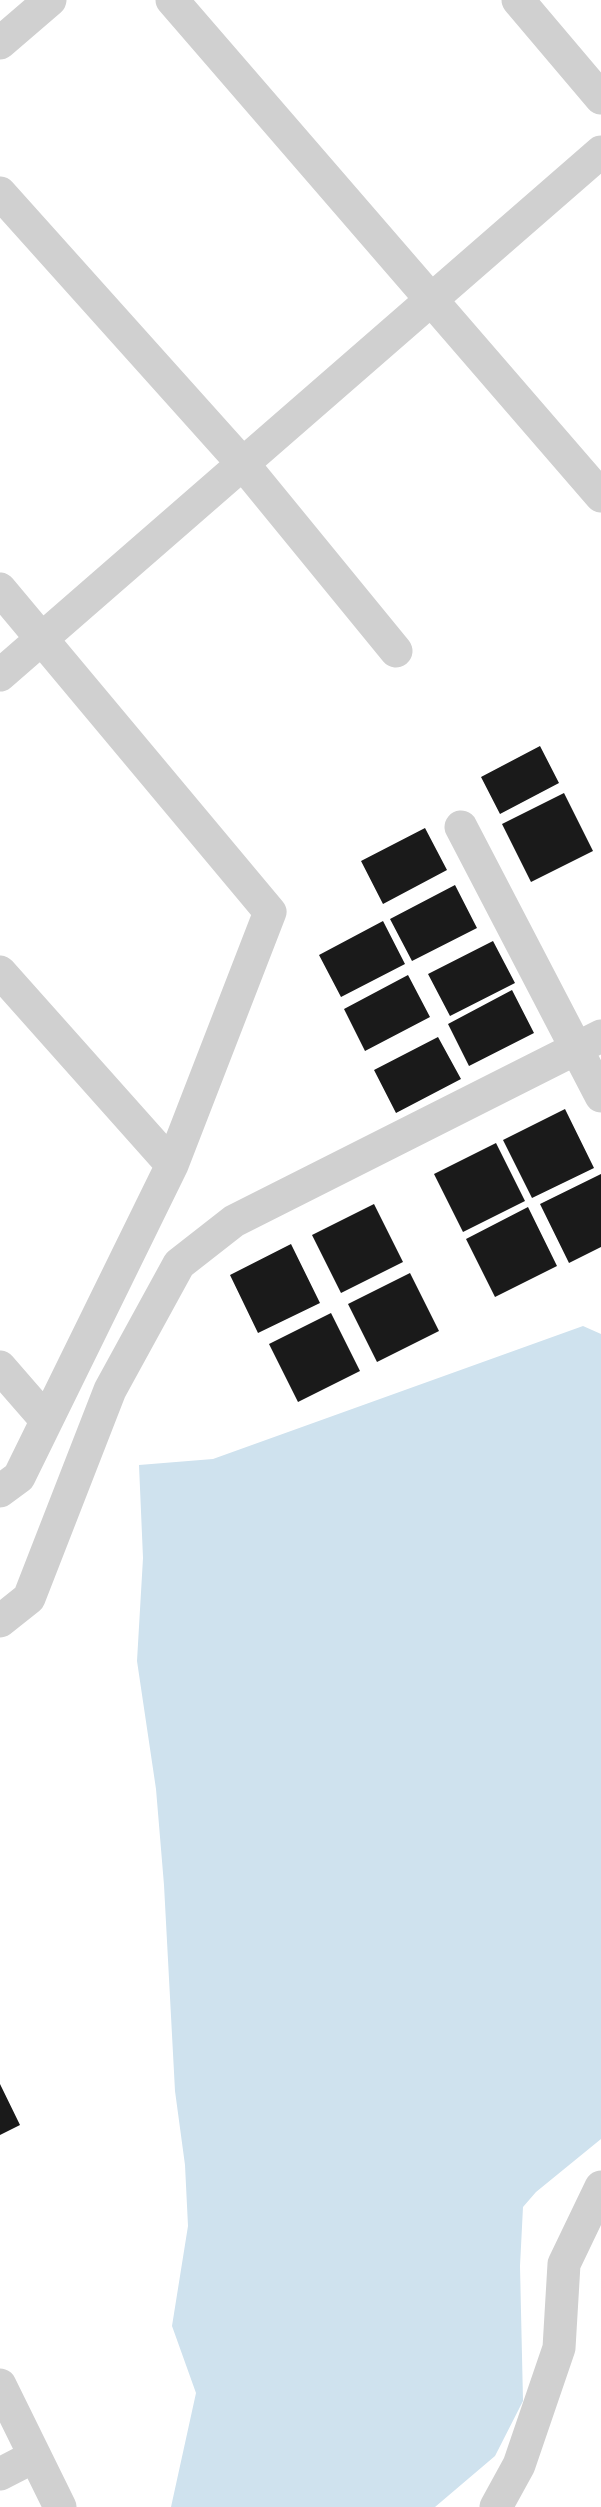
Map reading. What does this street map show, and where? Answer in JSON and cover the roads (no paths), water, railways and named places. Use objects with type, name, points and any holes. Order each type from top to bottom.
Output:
[{"type":"street","points":[[0,43],[50,0]]},
{"type":"street","points":[[172,0],[601,496]]},
{"type":"street","points":[[518,0],[601,98]]},
{"type":"street","points":[[0,675],[601,152]]},
{"type":"street","points":[[0,193],[243,464],[396,651]]},
{"type":"street","points":[[0,589],[270,912],[172,1165],[19,1477],[0,1491]]},
{"type":"street","points":[[461,826],[589,1043],[601,1096]]},
{"type":"street","points":[[0,972],[172,1165]]},
{"type":"street","points":[[0,1622],[29,1598],[110,1390],[179,1264],[234,1221],[589,1043]]},
{"type":"street","points":[[0,1367],[46,1420]]},
{"type":"street","points":[[496,2507],[519,2465],[560,2348],[564,2264],[601,2187]]},
{"type":"street","points":[[0,2385],[60,2507]]},
{"type":"street","points":[[0,2474],[35,2456]]},
{"type":"water","points":[[583,1326],[601,1334],[601,2139],[536,2192],[523,2207],[520,2266],[523,2401],[495,2456],[435,2507],[171,2507],[196,2393],[172,2326],[188,2226],[185,2165],[175,2091],[164,1885],[156,1789],[137,1661],[143,1558],[139,1465],[213,1459]]}]
